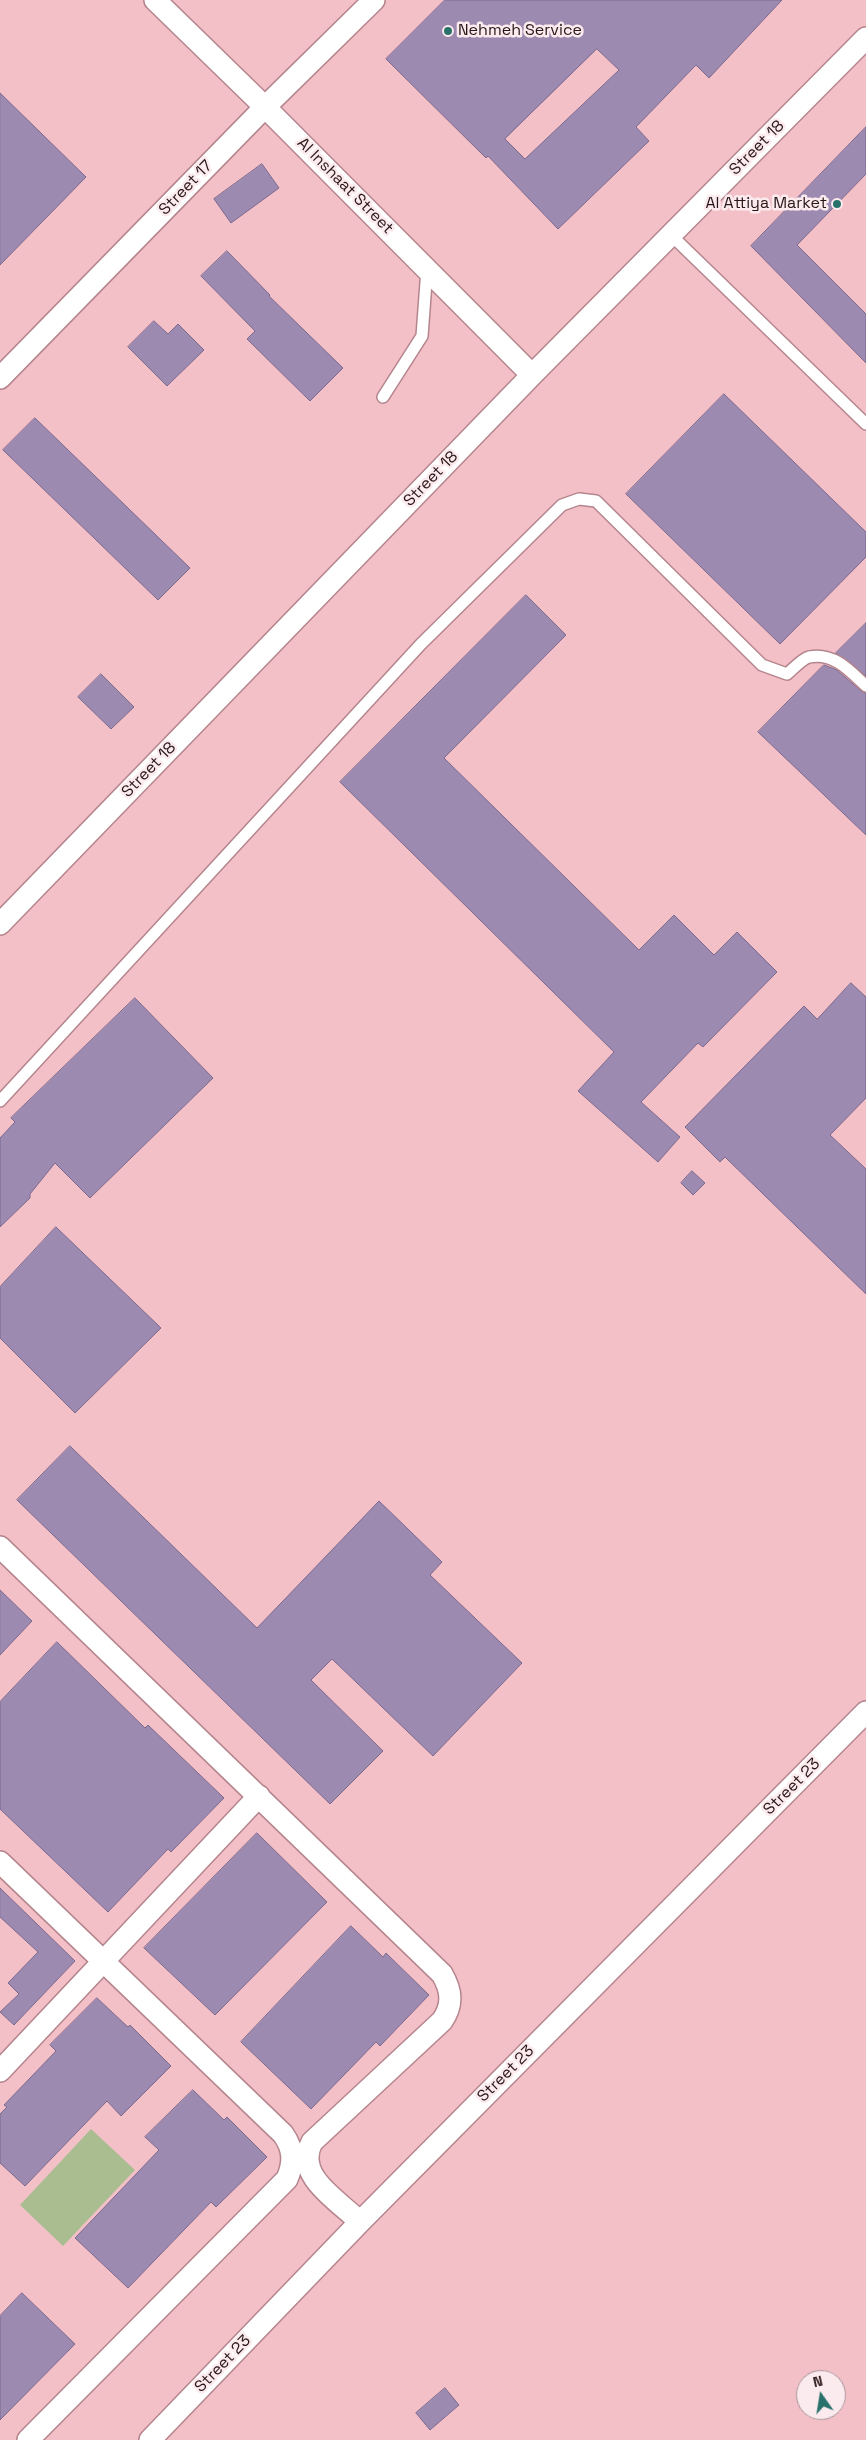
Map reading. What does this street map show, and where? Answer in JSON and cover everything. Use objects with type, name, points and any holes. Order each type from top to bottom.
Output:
[{"type":"street","name":"Al Inshaat Street","points":[[155,0],[265,106],[532,375]]},
{"type":"street","name":"Street 17","points":[[0,378],[265,106],[374,0]]},
{"type":"street","name":"Street 18","points":[[0,924],[532,375],[866,38]]},
{"type":"street","points":[[0,1547],[442,1974],[451,1992],[447,2013],[442,2021],[312,2142],[308,2149],[306,2163],[312,2177],[360,2222]]},
{"type":"street","name":"Street 23","points":[[150,2440],[360,2222],[866,1712]]},
{"type":"street","points":[[0,2071],[259,1796]]},
{"type":"street","points":[[0,1862],[283,2134],[291,2148],[292,2164],[287,2179],[28,2440]]},
{"type":"lane","points":[[671,234],[866,424]]},
{"type":"lane","points":[[383,397],[422,336],[427,269]]},
{"type":"lane","points":[[0,1101],[421,644],[562,505],[579,499],[596,501],[762,665],[787,674],[808,657],[828,657],[843,664],[866,686]]},
{"type":"green space","points":[[91,2129],[135,2170],[63,2246],[20,2205]]},
{"type":"building","points":[[445,0],[782,0],[709,78],[696,65],[636,127],[649,141],[558,229],[488,156],[486,158],[386,59]],"holes":[[[597,49],[619,70],[525,159],[505,139]]]},
{"type":"building","points":[[0,93],[86,177],[0,265]]},
{"type":"building","points":[[866,127],[866,174],[797,245],[866,314],[866,363],[751,246]]},
{"type":"building","points":[[262,164],[279,188],[231,223],[214,199]]},
{"type":"building","points":[[227,251],[269,296],[343,368],[310,401],[247,339],[255,331],[201,276]]},
{"type":"building","points":[[154,321],[168,334],[178,324],[204,350],[167,386],[128,347]]},
{"type":"building","points":[[724,394],[866,532],[866,557],[780,644],[626,494]]},
{"type":"building","points":[[35,418],[190,568],[158,600],[3,450]]},
{"type":"building","points":[[526,595],[566,635],[444,758],[639,950],[674,915],[714,955],[737,932],[777,972],[703,1047],[698,1043],[641,1102],[680,1137],[658,1162],[578,1091],[614,1052],[340,782]]},
{"type":"building","points":[[866,623],[866,676],[836,653]]},
{"type":"building","points":[[824,665],[837,670],[861,691],[866,693],[866,835],[758,732]]},
{"type":"building","points":[[101,674],[134,707],[111,729],[78,697]]},
{"type":"building","points":[[851,983],[866,997],[866,1098],[830,1135],[866,1169],[866,1294],[725,1157],[720,1162],[685,1127],[804,1006],[817,1019]]},
{"type":"building","points":[[135,998],[213,1078],[90,1198],[55,1163],[30,1194],[30,1198],[0,1227],[0,1138],[15,1122],[11,1118]]},
{"type":"building","points":[[692,1171],[705,1183],[693,1195],[681,1183]]},
{"type":"building","points":[[56,1227],[161,1328],[75,1413],[0,1338],[0,1287]]},
{"type":"building","points":[[70,1446],[257,1628],[379,1501],[442,1562],[430,1575],[522,1663],[433,1756],[332,1659],[311,1680],[383,1751],[330,1804],[17,1500]]},
{"type":"building","points":[[0,1590],[32,1621],[0,1655]]},
{"type":"building","points":[[57,1642],[145,1728],[148,1725],[224,1798],[171,1852],[168,1849],[108,1912],[0,1809],[0,1702]]},
{"type":"building","points":[[257,1833],[327,1902],[215,2015],[144,1948]]},
{"type":"building","points":[[0,1888],[75,1961],[14,2025],[0,2012],[19,1994],[8,1983],[38,1952],[0,1917]]},
{"type":"building","points":[[351,1926],[383,1957],[386,1953],[429,1995],[380,2046],[376,2042],[311,2109],[241,2042]]},
{"type":"building","points":[[97,1998],[128,2027],[130,2025],[171,2066],[121,2116],[107,2101],[25,2186],[0,2163],[0,2114],[7,2107],[4,2105],[56,2051],[50,2045]]},
{"type":"building","points":[[193,2090],[224,2120],[227,2117],[267,2157],[216,2207],[211,2202],[128,2288],[75,2238],[159,2150],[145,2137]]},
{"type":"building","points":[[22,2293],[75,2344],[0,2420],[0,2316]]},
{"type":"building","points":[[445,2388],[459,2405],[430,2430],[416,2413]]},
{"type":"place","name":"Nehmeh Service","points":[[448,31]]},
{"type":"place","name":"Al Attiya Market","points":[[837,204]]}]
